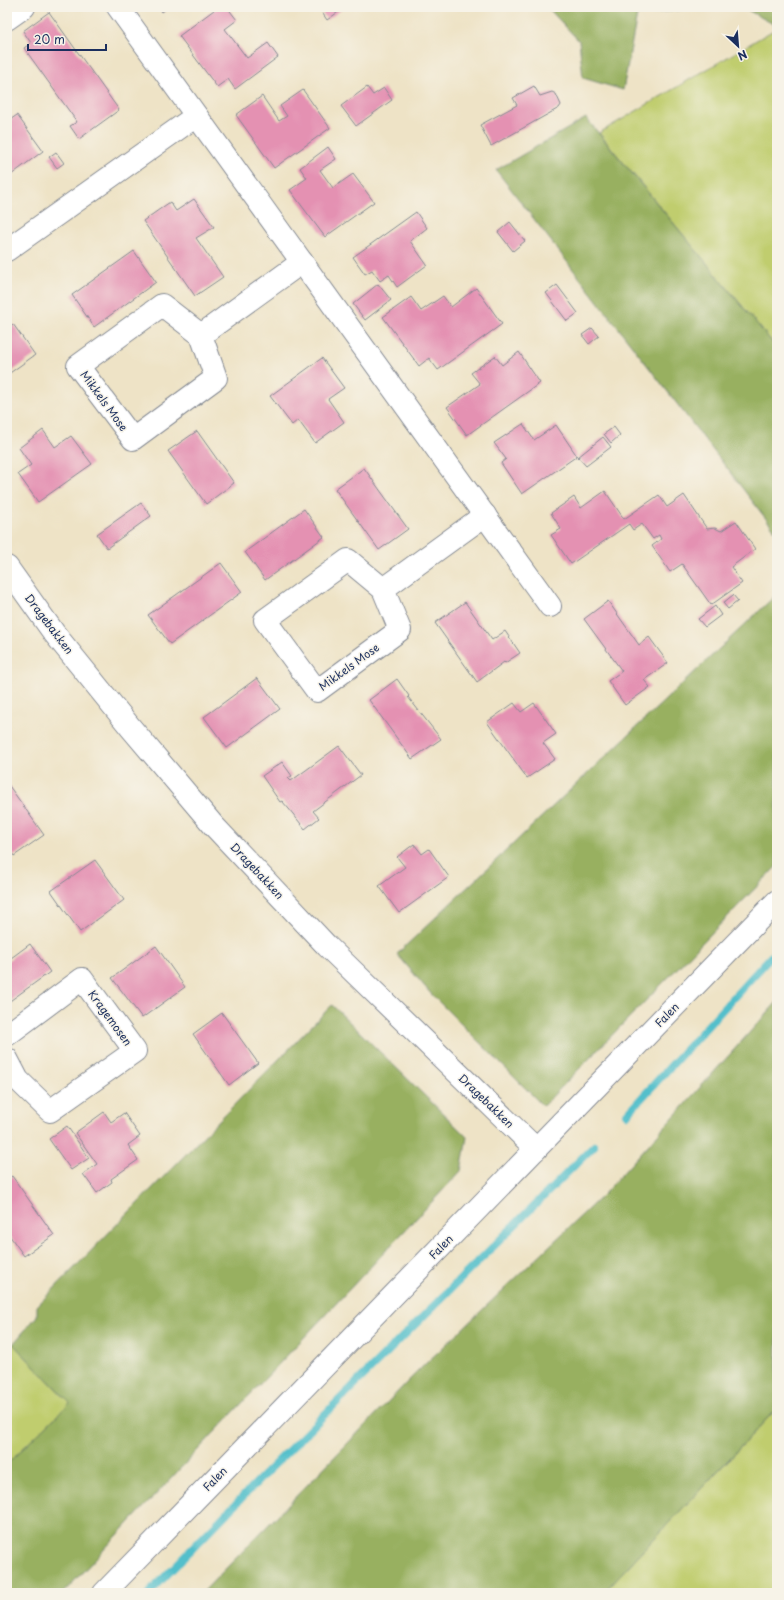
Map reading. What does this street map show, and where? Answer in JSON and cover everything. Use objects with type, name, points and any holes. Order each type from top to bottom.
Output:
[{"type":"street","points":[[7,19],[24,7]]},
{"type":"street","points":[[118,7],[550,606]]},
{"type":"street","points":[[7,250],[196,116]]},
{"type":"street","points":[[201,336],[302,262]]},
{"type":"street","name":"Mikkels Mose","points":[[162,305],[201,336],[216,378],[132,439],[78,366],[162,305]]},
{"type":"street","points":[[382,590],[485,515]]},
{"type":"street","name":"Mikkels Mose","points":[[348,560],[382,590],[400,630],[317,691],[265,620],[348,560]]},
{"type":"street","name":"Dragebakken","points":[[7,567],[59,639],[131,728],[214,826],[327,946],[536,1149]]},
{"type":"street","name":"Falen","points":[[104,1593],[777,901]]},
{"type":"street","name":"Kragemosen","points":[[7,1035],[82,979],[135,1051],[50,1111],[12,1084],[7,1059]]},
{"type":"green space","points":[[536,7],[620,7],[637,15],[623,90],[583,78],[579,41],[550,10]]},
{"type":"green space","points":[[742,7],[777,7],[777,26]]},
{"type":"green space","points":[[777,28],[777,348],[599,133]]},
{"type":"green space","points":[[586,118],[777,348],[777,533],[496,170]]},
{"type":"green space","points":[[777,594],[777,866],[543,1106],[432,995],[397,954]]},
{"type":"green space","points":[[777,1002],[777,1408],[603,1593],[202,1593],[418,1371],[604,1194]]},
{"type":"green space","points":[[332,1005],[467,1137],[461,1171],[63,1593],[7,1593],[7,1464],[70,1403],[13,1344],[37,1316],[37,1306]]},
{"type":"green space","points":[[13,1344],[70,1403],[7,1464],[7,1350]]},
{"type":"green space","points":[[777,1408],[777,1593],[603,1593],[767,1419]]},
{"type":"water","points":[[620,7],[702,7],[637,15]]},
{"type":"building","points":[[159,7],[169,7],[162,12]]},
{"type":"building","points":[[218,7],[227,7],[237,20],[225,29],[247,58],[268,43],[278,57],[235,89],[228,79],[217,87],[179,36]]},
{"type":"building","points":[[327,7],[338,7],[341,10],[327,20],[321,11]]},
{"type":"building","points":[[49,12],[119,110],[79,139],[70,126],[77,122],[24,48],[31,43],[23,31]]},
{"type":"building","points":[[534,86],[540,96],[552,92],[556,94],[561,105],[559,108],[491,146],[480,125],[517,105],[513,98]]},
{"type":"building","points":[[367,87],[373,95],[384,88],[392,100],[356,126],[341,106]]},
{"type":"building","points":[[303,90],[330,128],[274,168],[236,115],[262,96],[279,121],[287,116],[280,106]]},
{"type":"building","points":[[17,115],[43,151],[7,178],[7,122]]},
{"type":"building","points":[[328,147],[336,159],[320,170],[333,188],[353,174],[374,202],[325,237],[290,190],[307,178],[300,168]]},
{"type":"building","points":[[56,152],[64,163],[57,168],[49,157]]},
{"type":"building","points":[[194,199],[214,227],[196,238],[223,277],[195,296],[143,221],[170,202],[176,211]]},
{"type":"building","points":[[416,212],[427,228],[410,241],[427,265],[397,287],[389,275],[380,281],[372,270],[365,274],[353,257]]},
{"type":"building","points":[[510,222],[525,241],[513,251],[498,232]]},
{"type":"building","points":[[134,251],[156,282],[94,327],[72,295]]},
{"type":"building","points":[[378,284],[391,300],[365,320],[353,304]]},
{"type":"building","points":[[557,285],[578,313],[567,321],[546,293]]},
{"type":"building","points":[[476,288],[502,324],[438,370],[429,358],[419,366],[383,317],[411,297],[421,311],[443,296],[451,307]]},
{"type":"building","points":[[13,324],[35,355],[7,375],[7,329]]},
{"type":"building","points":[[592,328],[599,336],[589,344],[582,335]]},
{"type":"building","points":[[519,352],[540,383],[467,435],[447,407],[480,384],[471,373],[495,356],[502,365]]},
{"type":"building","points":[[322,358],[344,388],[328,399],[344,422],[315,443],[298,420],[292,425],[270,396]]},
{"type":"building","points":[[523,424],[534,440],[556,425],[577,456],[522,494],[501,463],[506,459],[494,443]]},
{"type":"building","points":[[614,427],[620,435],[611,443],[604,434]]},
{"type":"building","points":[[43,430],[55,447],[71,436],[92,464],[38,502],[18,474],[31,465],[19,448]]},
{"type":"building","points":[[197,431],[234,483],[206,504],[168,451]]},
{"type":"building","points":[[603,437],[611,447],[586,466],[578,457]]},
{"type":"building","points":[[364,468],[408,529],[379,550],[335,489]]},
{"type":"building","points":[[605,491],[624,519],[659,495],[667,507],[684,495],[707,529],[715,528],[721,531],[736,521],[755,549],[731,567],[742,583],[711,605],[682,564],[670,572],[652,546],[661,539],[659,535],[653,539],[642,524],[633,530],[629,524],[571,564],[551,535],[561,529],[551,513],[574,497],[581,508]]},
{"type":"building","points":[[141,503],[151,516],[107,548],[97,534]]},
{"type":"building","points":[[304,509],[324,537],[265,580],[245,552]]},
{"type":"building","points":[[221,563],[242,592],[170,644],[148,615]]},
{"type":"building","points":[[733,595],[738,601],[728,609],[723,603]]},
{"type":"building","points":[[608,601],[639,645],[649,637],[668,663],[644,680],[650,687],[625,705],[608,681],[622,671],[584,619]]},
{"type":"building","points":[[465,602],[492,640],[505,631],[520,653],[505,663],[504,662],[477,682],[435,623]]},
{"type":"building","points":[[715,606],[721,615],[705,627],[698,619]]},
{"type":"building","points":[[257,678],[280,709],[227,748],[204,717]]},
{"type":"building","points":[[397,679],[409,696],[408,697],[441,739],[412,759],[369,700]]},
{"type":"building","points":[[514,703],[521,712],[534,703],[556,734],[543,743],[555,759],[527,778],[487,722]]},
{"type":"building","points":[[339,746],[361,775],[313,811],[319,818],[305,829],[282,801],[280,802],[262,776],[282,762],[292,776],[288,778],[291,781]]},
{"type":"building","points":[[7,783],[44,835],[14,856],[7,846]]},
{"type":"building","points":[[414,844],[422,854],[429,849],[449,877],[399,913],[379,886],[405,867],[397,857]]},
{"type":"building","points":[[95,860],[124,900],[80,932],[51,891]]},
{"type":"building","points":[[30,944],[50,972],[7,1003],[7,961]]},
{"type":"building","points":[[156,946],[185,987],[142,1018],[112,978]]},
{"type":"building","points":[[222,1013],[258,1063],[229,1085],[193,1034]]},
{"type":"building","points":[[104,1112],[111,1122],[124,1113],[140,1136],[128,1145],[138,1160],[111,1179],[112,1182],[97,1193],[83,1174],[97,1164],[75,1133]]},
{"type":"building","points":[[67,1126],[89,1158],[71,1170],[49,1139]]},
{"type":"building","points":[[12,1176],[54,1235],[24,1256],[7,1232],[7,1179]]},
{"type":"waterway","points":[[627,1114],[777,950]]},
{"type":"waterway","points":[[149,1593],[263,1476],[594,1146]]}]
